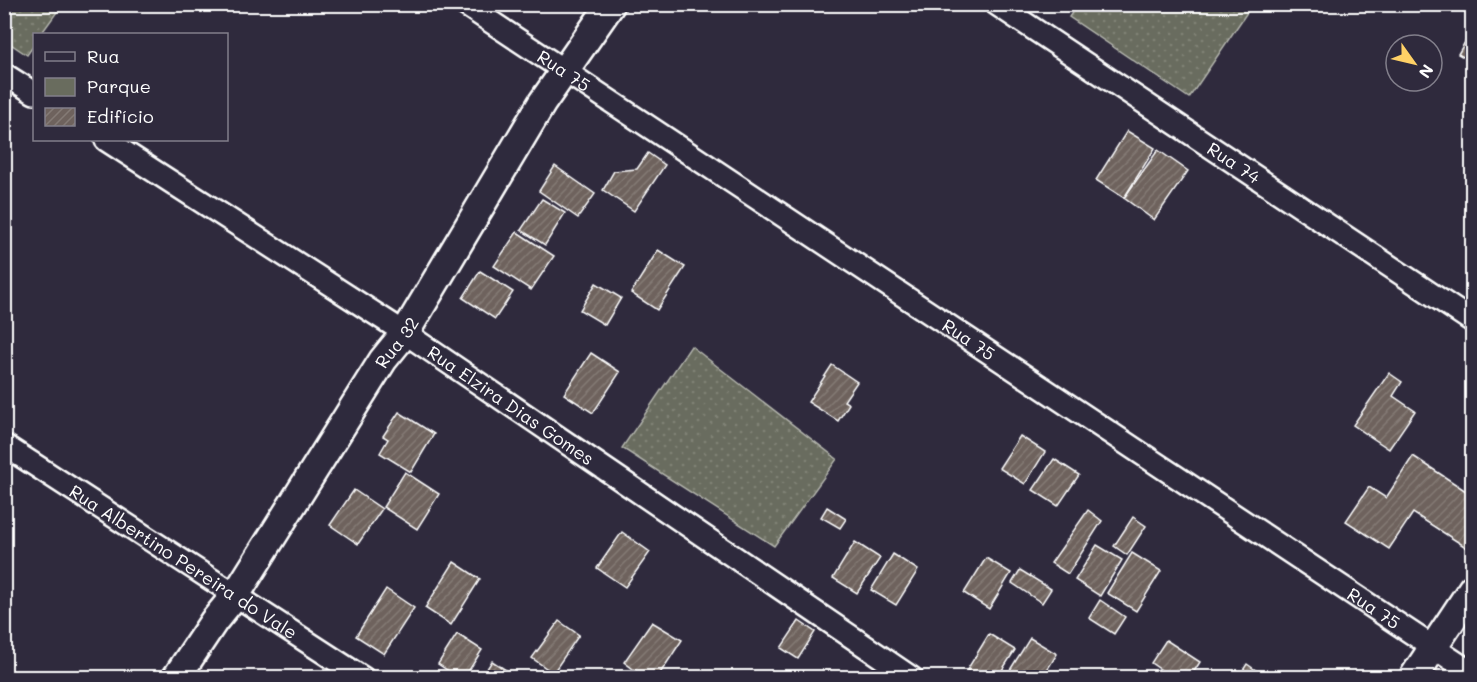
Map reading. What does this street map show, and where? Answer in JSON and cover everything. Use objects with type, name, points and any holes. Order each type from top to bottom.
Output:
[{"type":"main road","name":"Rua 32","points":[[176,678],[214,621],[237,594],[383,360],[405,333],[542,103],[611,4]]},
{"type":"main road","points":[[1413,678],[1473,589]]},
{"type":"street","name":"Rua 75","points":[[464,4],[1473,673]]},
{"type":"street","name":"Rua 74","points":[[996,4],[1473,321]]},
{"type":"street","points":[[4,74],[33,92]]},
{"type":"street","name":"Rua Elzira Dias Gomes","points":[[108,141],[405,333],[912,678]]},
{"type":"street","name":"Rua Albertino Pereira do Vale","points":[[4,445],[237,594],[363,678]]},
{"type":"green space","points":[[5,4],[62,5],[42,33],[33,33],[33,46],[27,55],[5,40]]},
{"type":"green space","points":[[1077,5],[1252,5],[1189,98],[1069,17]]},
{"type":"green space","points":[[691,346],[837,459],[774,546],[622,448]]},
{"type":"building","points":[[1472,30],[1472,62],[1458,54]]},
{"type":"building","points":[[1127,131],[1155,148],[1124,198],[1096,180]]},
{"type":"building","points":[[1158,150],[1188,171],[1154,220],[1124,198]]},
{"type":"building","points":[[648,153],[665,165],[634,211],[603,190],[614,171],[637,169]]},
{"type":"building","points":[[555,166],[595,194],[578,218],[539,191]]},
{"type":"building","points":[[542,199],[565,213],[545,245],[521,230]]},
{"type":"building","points":[[517,232],[554,256],[531,290],[494,266]]},
{"type":"building","points":[[658,250],[685,267],[657,310],[631,293]]},
{"type":"building","points":[[480,271],[513,292],[495,319],[463,298]]},
{"type":"building","points":[[596,283],[621,298],[605,325],[580,310]]},
{"type":"building","points":[[591,353],[620,372],[593,413],[564,394]]},
{"type":"building","points":[[832,365],[857,382],[844,401],[849,404],[838,421],[808,402]]},
{"type":"building","points":[[1389,373],[1402,382],[1393,396],[1415,411],[1389,449],[1353,425]]},
{"type":"building","points":[[399,412],[434,434],[411,472],[380,453],[388,439],[383,436]]},
{"type":"building","points":[[1020,436],[1045,452],[1025,484],[999,468]]},
{"type":"building","points":[[1413,456],[1472,495],[1472,551],[1413,513],[1389,549],[1346,521],[1369,487],[1386,498]]},
{"type":"building","points":[[1054,459],[1079,475],[1058,506],[1033,490]]},
{"type":"building","points":[[405,472],[439,494],[417,529],[383,507]]},
{"type":"building","points":[[354,490],[382,509],[358,544],[330,525]]},
{"type":"building","points":[[827,507],[846,519],[840,528],[821,517]]},
{"type":"building","points":[[1088,510],[1102,521],[1068,574],[1051,563]]},
{"type":"building","points":[[1133,517],[1146,526],[1127,555],[1114,546]]},
{"type":"building","points":[[622,532],[650,552],[625,587],[597,568]]},
{"type":"building","points":[[855,542],[880,558],[857,593],[833,578]]},
{"type":"building","points":[[1097,545],[1122,560],[1100,596],[1075,580]]},
{"type":"building","points":[[1132,553],[1161,571],[1136,611],[1107,593]]},
{"type":"building","points":[[893,554],[918,570],[896,605],[871,590]]},
{"type":"building","points":[[986,558],[1011,573],[989,609],[964,593]]},
{"type":"building","points":[[454,562],[480,579],[451,625],[425,608]]},
{"type":"building","points":[[1020,570],[1051,589],[1042,603],[1012,583]]},
{"type":"building","points":[[386,589],[414,608],[384,654],[356,636]]},
{"type":"building","points":[[1100,600],[1125,617],[1114,634],[1089,618]]},
{"type":"building","points":[[559,621],[579,635],[553,673],[532,658]]},
{"type":"building","points":[[799,621],[815,632],[798,659],[781,648]]},
{"type":"building","points":[[652,622],[682,640],[657,678],[645,678],[624,662]]},
{"type":"building","points":[[457,634],[482,650],[464,678],[459,678],[438,664]]},
{"type":"building","points":[[989,634],[1015,650],[997,678],[979,678],[967,670]]},
{"type":"building","points":[[1030,638],[1057,654],[1042,678],[1005,678]]},
{"type":"building","points":[[1166,640],[1200,662],[1190,678],[1173,678],[1151,663]]},
{"type":"building","points":[[492,661],[515,676],[514,678],[481,678]]},
{"type":"building","points":[[1247,664],[1267,678],[1238,678]]}]
